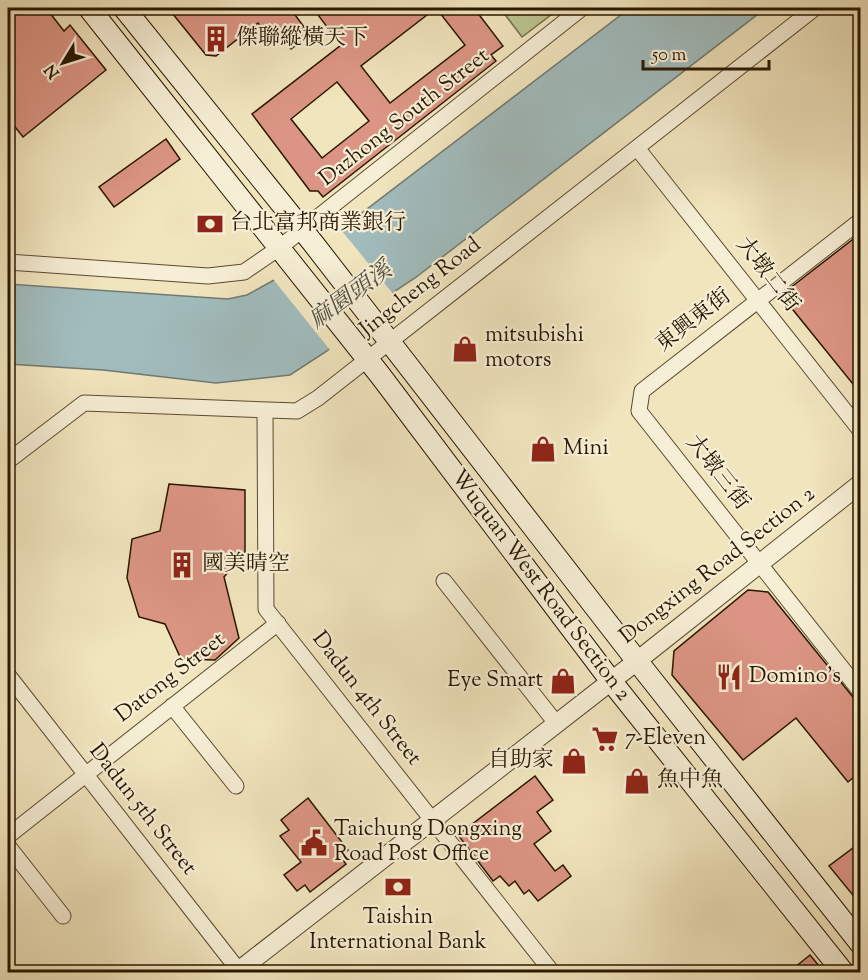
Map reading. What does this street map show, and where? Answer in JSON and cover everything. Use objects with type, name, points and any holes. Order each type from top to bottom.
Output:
[{"type":"main road","name":"Wuquan West Road Section 2","points":[[89,8],[366,359],[611,681],[843,972]]},
{"type":"main road","name":"Wuquan West Road Section 2","points":[[124,8],[389,340],[637,661],[861,943]]},
{"type":"street","name":"Dazhong South Street","points":[[8,262],[208,276],[244,272],[284,255],[582,8]]},
{"type":"street","name":"Jingcheng Road","points":[[8,461],[84,403],[297,411],[815,8]]},
{"type":"street","name":"大墩二街","points":[[637,147],[861,430]]},
{"type":"street","name":"東興東街","points":[[642,392],[861,221]]},
{"type":"street","name":"大墩三街","points":[[642,392],[639,411],[861,691]]},
{"type":"street","name":"Dadun 4th Street","points":[[265,411],[266,609],[552,972]]},
{"type":"street","name":"Dongxing Road Section 2","points":[[239,972],[861,484]]},
{"type":"street","points":[[444,581],[556,723]]},
{"type":"street","name":"Datong Street","points":[[8,836],[278,623]]},
{"type":"street","name":"Dadun 5th Street","points":[[8,675],[239,972]]},
{"type":"street","points":[[172,706],[236,786]]},
{"type":"street","points":[[8,846],[63,916]]},
{"type":"green space","points":[[500,8],[560,8],[522,37]]},
{"type":"water","name":"麻園頭溪","points":[[630,8],[766,8],[415,278],[392,293],[327,351],[290,375],[216,383],[103,370],[8,364],[8,284],[228,299],[247,295],[274,280]]},
{"type":"pier","points":[[338,226],[394,295],[330,350],[273,279]]},
{"type":"building","points":[[8,8],[46,8],[64,31],[70,25],[106,70],[23,137],[8,118]]},
{"type":"building","name":"傑聯縱橫天下","points":[[168,8],[290,8],[310,35],[291,49],[279,35],[272,41],[258,23],[216,56],[206,55]]},
{"type":"building","points":[[327,8],[436,8],[474,8],[503,46],[491,55],[496,61],[323,197],[318,191],[310,191],[252,114],[341,45],[318,15]],"holes":[[[436,8],[465,45],[390,103],[361,66]],[[337,82],[369,121],[322,158],[291,119]]]},
{"type":"building","points":[[166,139],[180,159],[114,207],[99,187]]},
{"type":"building","points":[[861,233],[861,394],[781,295]]},
{"type":"building","name":"國美晴空","points":[[169,484],[245,490],[245,552],[224,577],[239,638],[215,660],[181,659],[165,624],[139,617],[127,578],[132,539],[160,531]]},
{"type":"building","points":[[748,590],[768,592],[861,707],[861,771],[848,782],[796,718],[743,760],[672,675],[674,651]]},
{"type":"building","points":[[535,776],[553,800],[537,812],[551,831],[534,844],[555,871],[563,865],[571,876],[538,901],[529,890],[524,894],[515,881],[509,886],[500,876],[493,881],[458,835]]},
{"type":"building","name":"Taichung Dongxing Road Post Office","points":[[308,798],[348,850],[340,856],[346,864],[310,892],[305,885],[297,891],[284,875],[301,862],[280,836],[289,830],[281,820]]},
{"type":"building","points":[[861,842],[861,905],[829,866]]},
{"type":"building","points":[[810,955],[824,972],[789,972]]},
{"type":"place","name":"傑聯縱橫天下","points":[[216,39]]},
{"type":"place","name":"台北富邦商業銀行","points":[[210,224]]},
{"type":"place","name":"mitsubishi motors","points":[[465,349]]},
{"type":"place","name":"Mini","points":[[543,449]]},
{"type":"place","name":"國美晴空","points":[[182,565]]},
{"type":"place","name":"Domino's","points":[[729,677]]},
{"type":"place","name":"Eye Smart","points":[[563,681]]},
{"type":"place","name":"7-Eleven","points":[[605,739]]},
{"type":"place","name":"自助家","points":[[574,761]]},
{"type":"place","name":"魚中魚","points":[[637,781]]},
{"type":"place","name":"Taichung Dongxing Road Post Office","points":[[314,843]]},
{"type":"place","name":"Taishin International Bank","points":[[398,887]]}]
